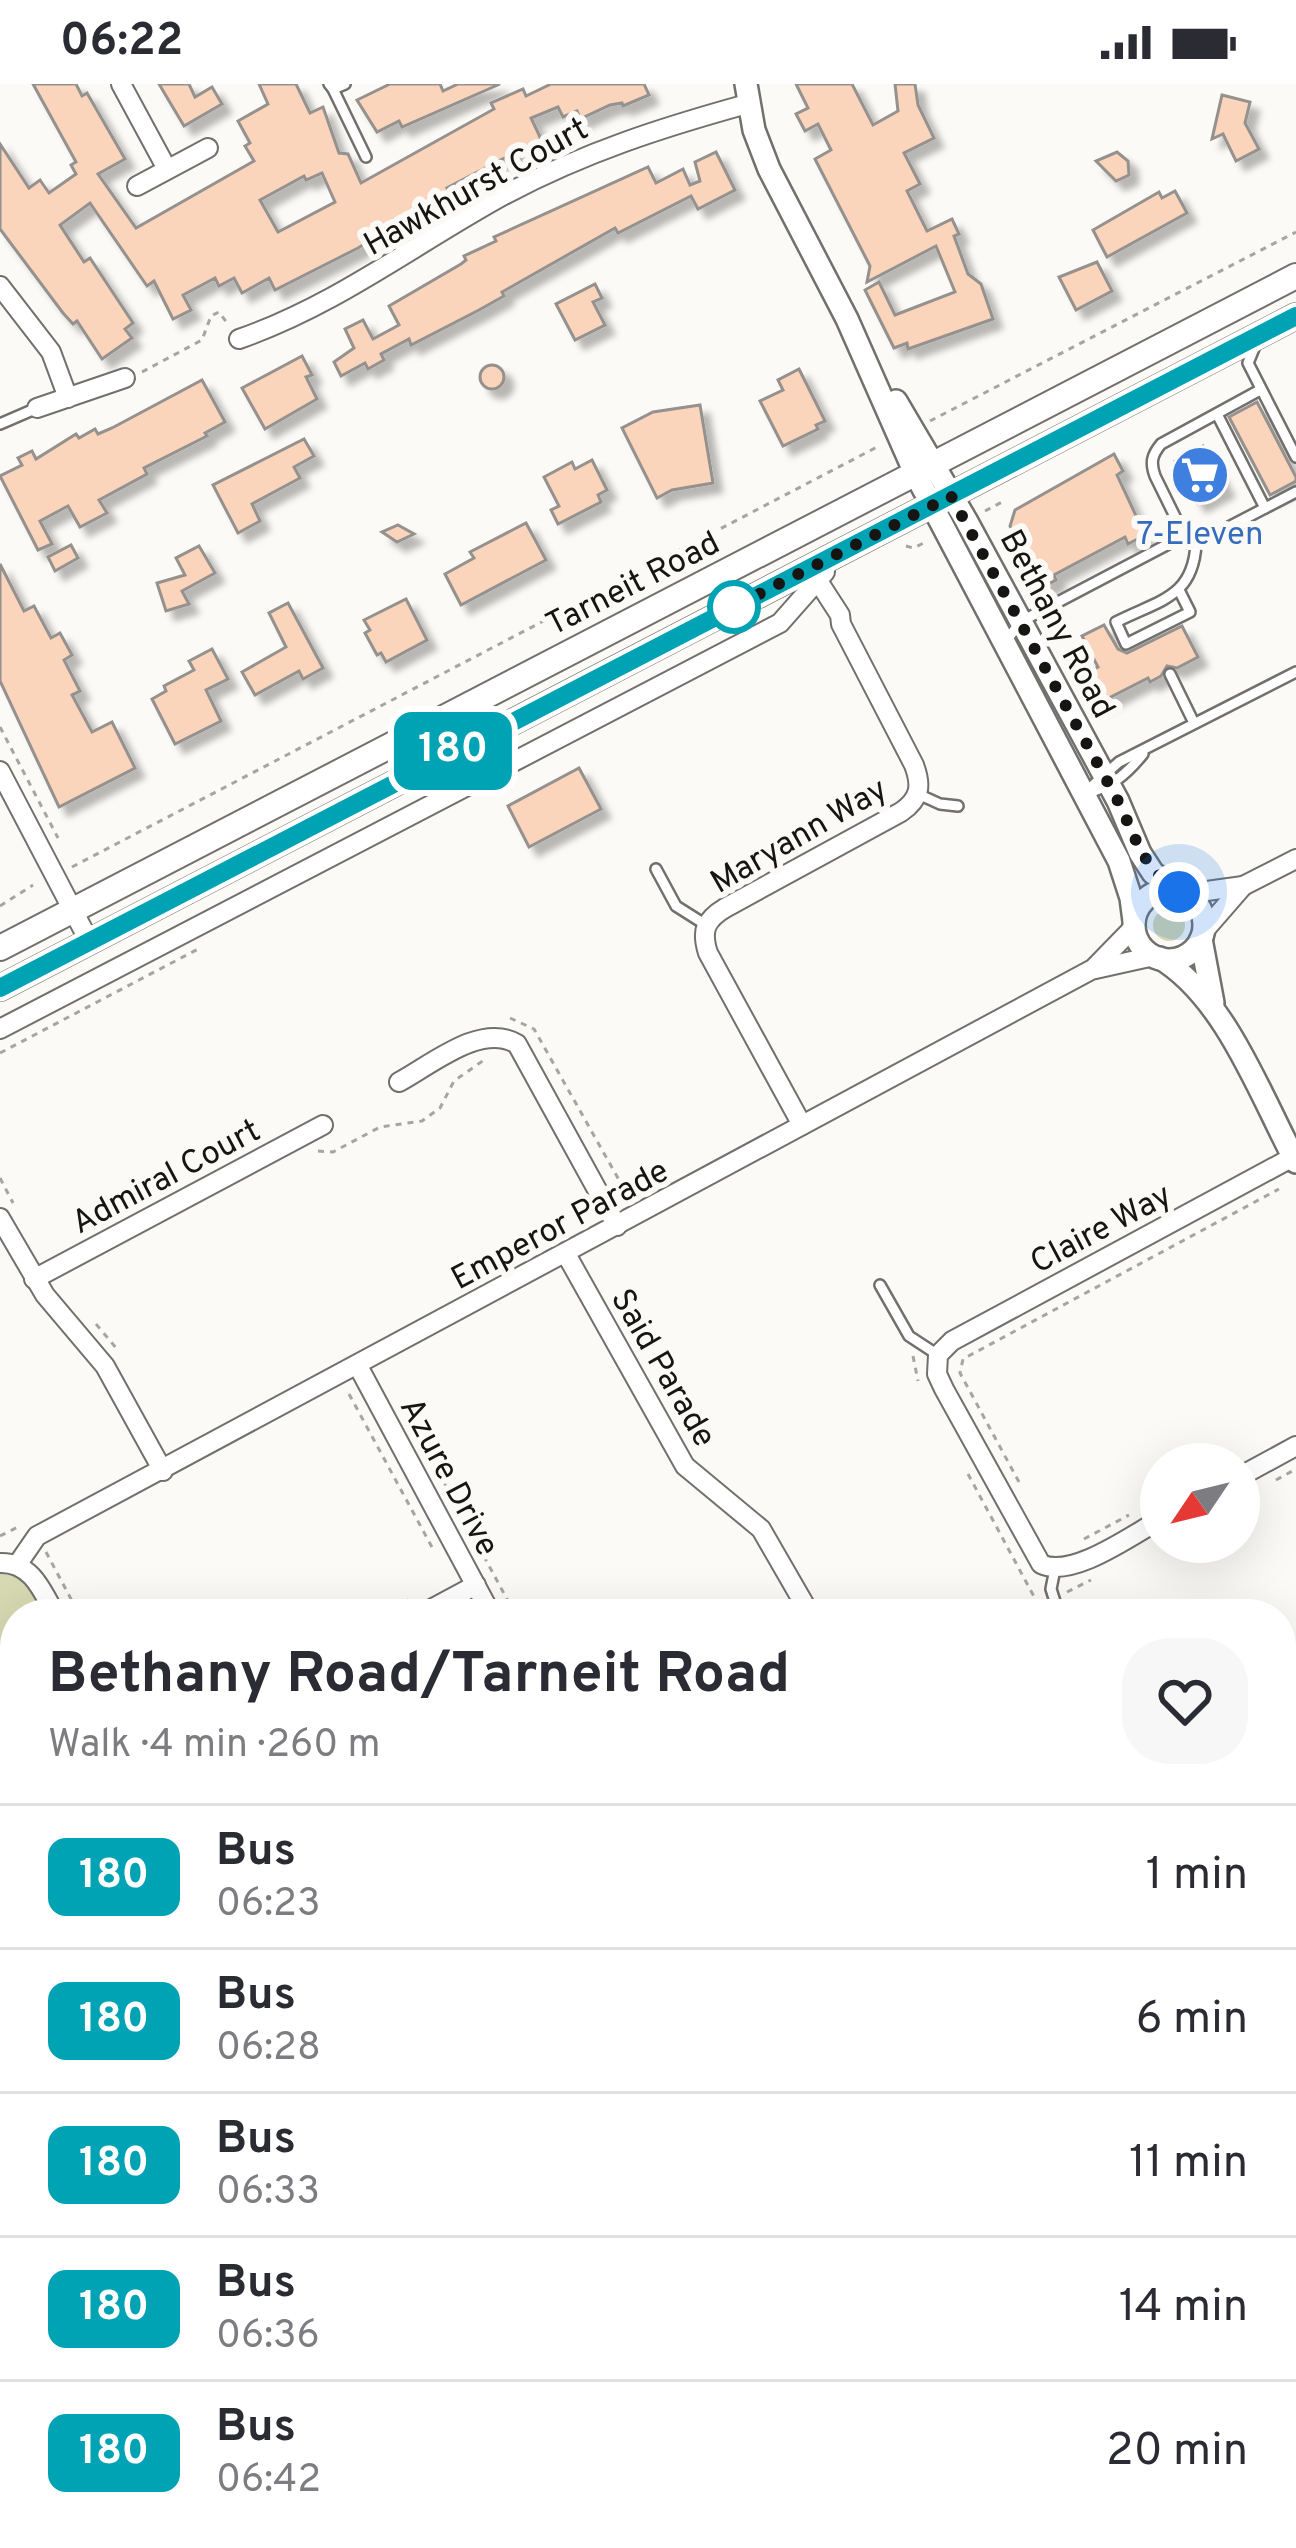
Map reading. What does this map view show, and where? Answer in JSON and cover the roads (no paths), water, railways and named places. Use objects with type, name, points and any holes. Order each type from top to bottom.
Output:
[{"type":"main road","name":"Tarneit Road","points":[[0,948],[1296,276]]},
{"type":"main road","name":"Tarneit Road","points":[[0,988],[1296,316]]},
{"type":"main road","points":[[242,821],[313,800],[449,729],[465,728],[478,737]]},
{"type":"street","points":[[121,84],[167,169]]},
{"type":"street","name":"Bethany Road","points":[[746,94],[769,169],[942,500],[1005,643],[1125,875],[1134,924]]},
{"type":"street","name":"Hawkhurst Court","points":[[239,339],[280,325],[378,274],[501,197],[576,158],[746,94]]},
{"type":"street","points":[[137,185],[208,148]]},
{"type":"street","points":[[0,286],[51,352],[68,398]]},
{"type":"street","points":[[37,408],[125,378]]},
{"type":"street","name":"Bethany Road","points":[[942,500],[1020,622],[1147,863],[1182,893]]},
{"type":"street","name":"Tarneit Road","points":[[0,1029],[750,640],[779,623],[838,554]]},
{"type":"street","name":"Maryann Way","points":[[802,1125],[708,953],[706,925],[725,908],[901,812],[918,794],[914,765],[840,615],[818,581]]},
{"type":"street","name":"Maryann Way","points":[[805,597],[841,624]]},
{"type":"street","points":[[471,784],[482,753],[478,737]]},
{"type":"street","points":[[0,771],[89,941]]},
{"type":"street","points":[[1294,1159],[1214,1009],[1184,974],[1140,944],[1134,924],[1150,896],[1169,890],[1182,893],[1243,886],[1296,859]]},
{"type":"street","points":[[1157,957],[1179,958],[1243,886]]},
{"type":"street","points":[[1182,893],[1198,906],[1214,1009]]},
{"type":"street","name":"Emperor Parade","points":[[1091,970],[1134,924]]},
{"type":"street","name":"Emperor Parade","points":[[16,1566],[45,1537],[163,1471],[1091,970],[1157,957]]},
{"type":"street","points":[[399,1082],[482,1038],[509,1039],[523,1052],[617,1226]]},
{"type":"street","name":"Admiral Court","points":[[34,1280],[323,1125]]},
{"type":"street","name":"Claire Way","points":[[938,1355],[952,1341],[1294,1159]]},
{"type":"street","points":[[0,1218],[34,1280],[105,1366],[163,1471]]},
{"type":"street","name":"Said Parade","points":[[566,1254],[685,1466],[761,1529],[801,1599]]},
{"type":"street","points":[[938,1355],[937,1374],[1041,1564],[1055,1569],[1072,1566],[1140,1530]]},
{"type":"street","name":"Azure Drive","points":[[358,1366],[483,1599]]},
{"type":"street","points":[[1260,1466],[1296,1446]]},
{"type":"street","points":[[16,1566],[43,1599]]},
{"type":"street","points":[[450,1599],[476,1585]]},
{"type":"lane","points":[[345,84],[331,87],[365,157]]},
{"type":"lane","points":[[1259,335],[1248,363],[1296,457]]},
{"type":"lane","points":[[1179,590],[1190,612],[1126,644],[1116,622],[1186,586],[1195,569],[1192,543],[1151,464],[1161,444],[1260,390]]},
{"type":"lane","points":[[0,424],[37,408]]},
{"type":"lane","points":[[1217,414],[1265,508]]},
{"type":"lane","points":[[1005,643],[1020,622],[1175,540],[1192,543],[1296,492]]},
{"type":"lane","points":[[1082,794],[1107,781],[1119,762],[1296,672]]},
{"type":"lane","points":[[1170,674],[1194,723]]},
{"type":"lane","name":"Maryann Way","points":[[918,794],[958,806]]},
{"type":"lane","name":"Maryann Way","points":[[656,869],[676,906],[706,925]]},
{"type":"lane","points":[[880,1285],[909,1336],[938,1355]]},
{"type":"lane","points":[[1054,1599],[1055,1569]]},
{"type":"place","name":"7-Eleven","points":[[1200,475]]}]
